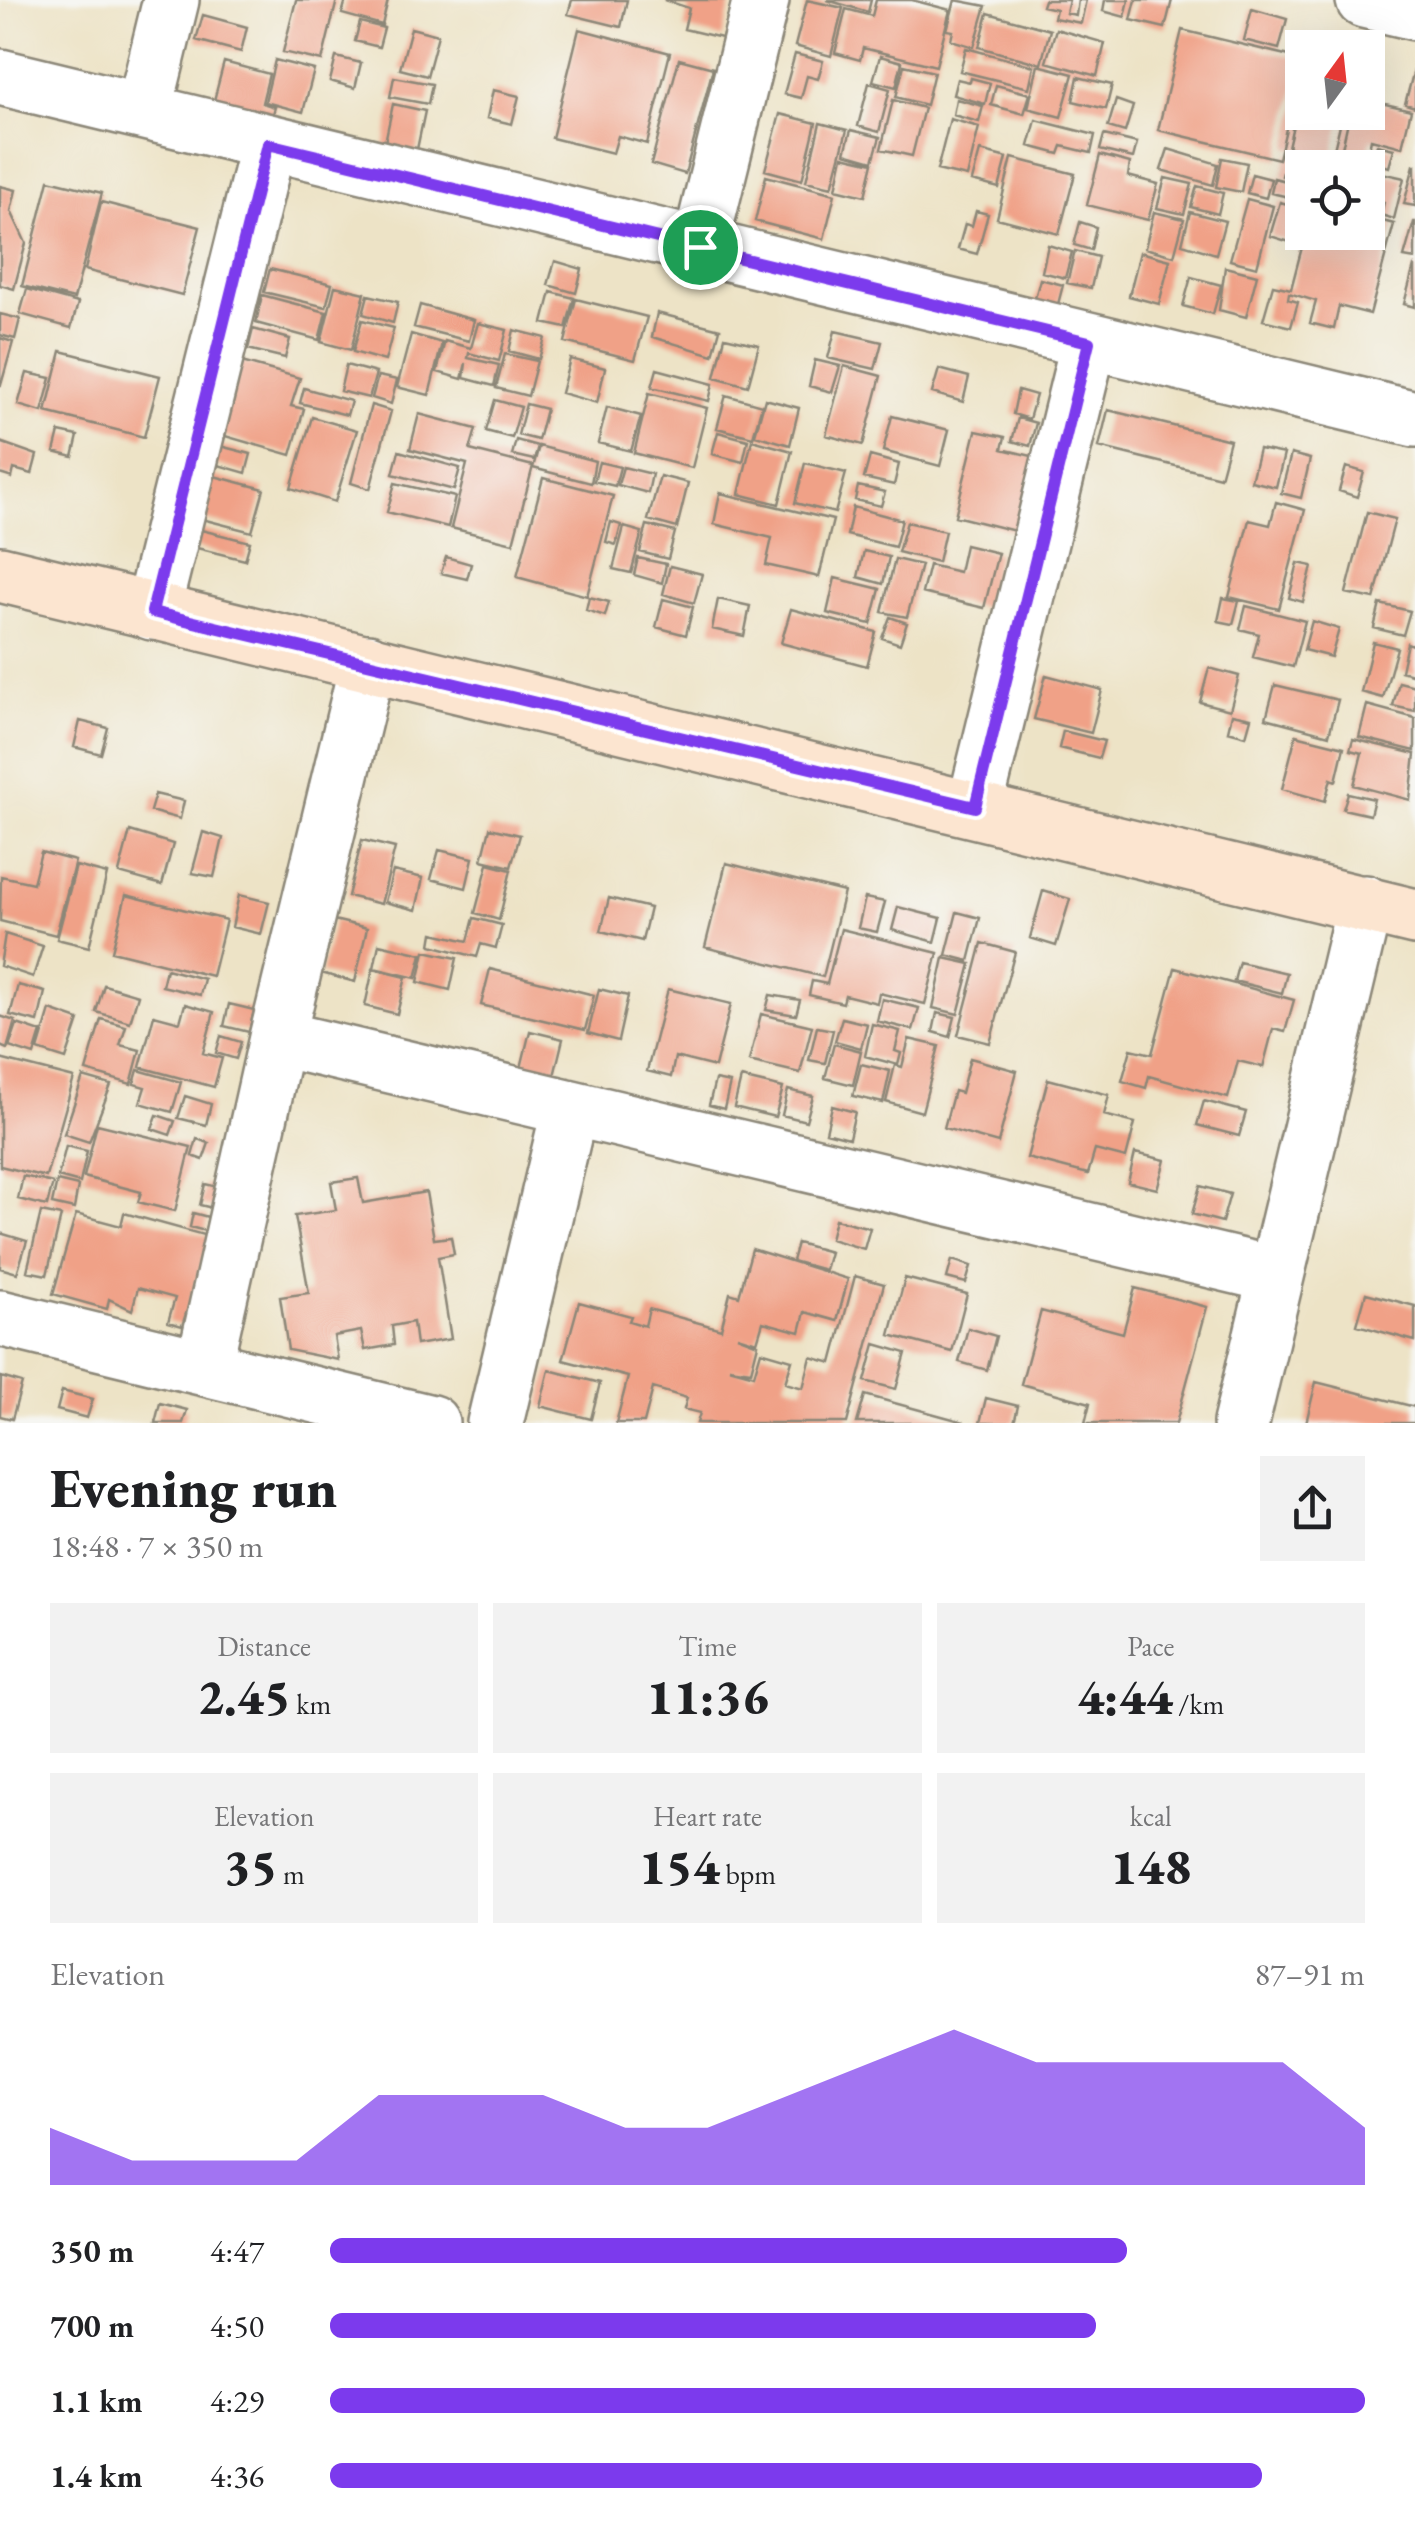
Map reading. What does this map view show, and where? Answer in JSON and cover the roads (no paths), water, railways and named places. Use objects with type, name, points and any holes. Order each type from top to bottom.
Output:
[{"type":"street","points":[[144,111],[171,0]]},
{"type":"street","points":[[700,247],[760,0]]},
{"type":"street","points":[[1364,0],[1415,12]]},
{"type":"street","points":[[0,77],[1415,419]]},
{"type":"street","points":[[152,612],[268,144]]},
{"type":"street","points":[[975,807],[1089,342]]},
{"type":"street","points":[[0,574],[1390,910],[1275,1275],[1241,1423]]},
{"type":"street","points":[[204,1366],[277,1038],[368,662]]},
{"type":"street","points":[[277,1038],[1275,1275]]},
{"type":"street","points":[[494,1423],[570,1108]]},
{"type":"street","points":[[0,1318],[431,1423]]}]
